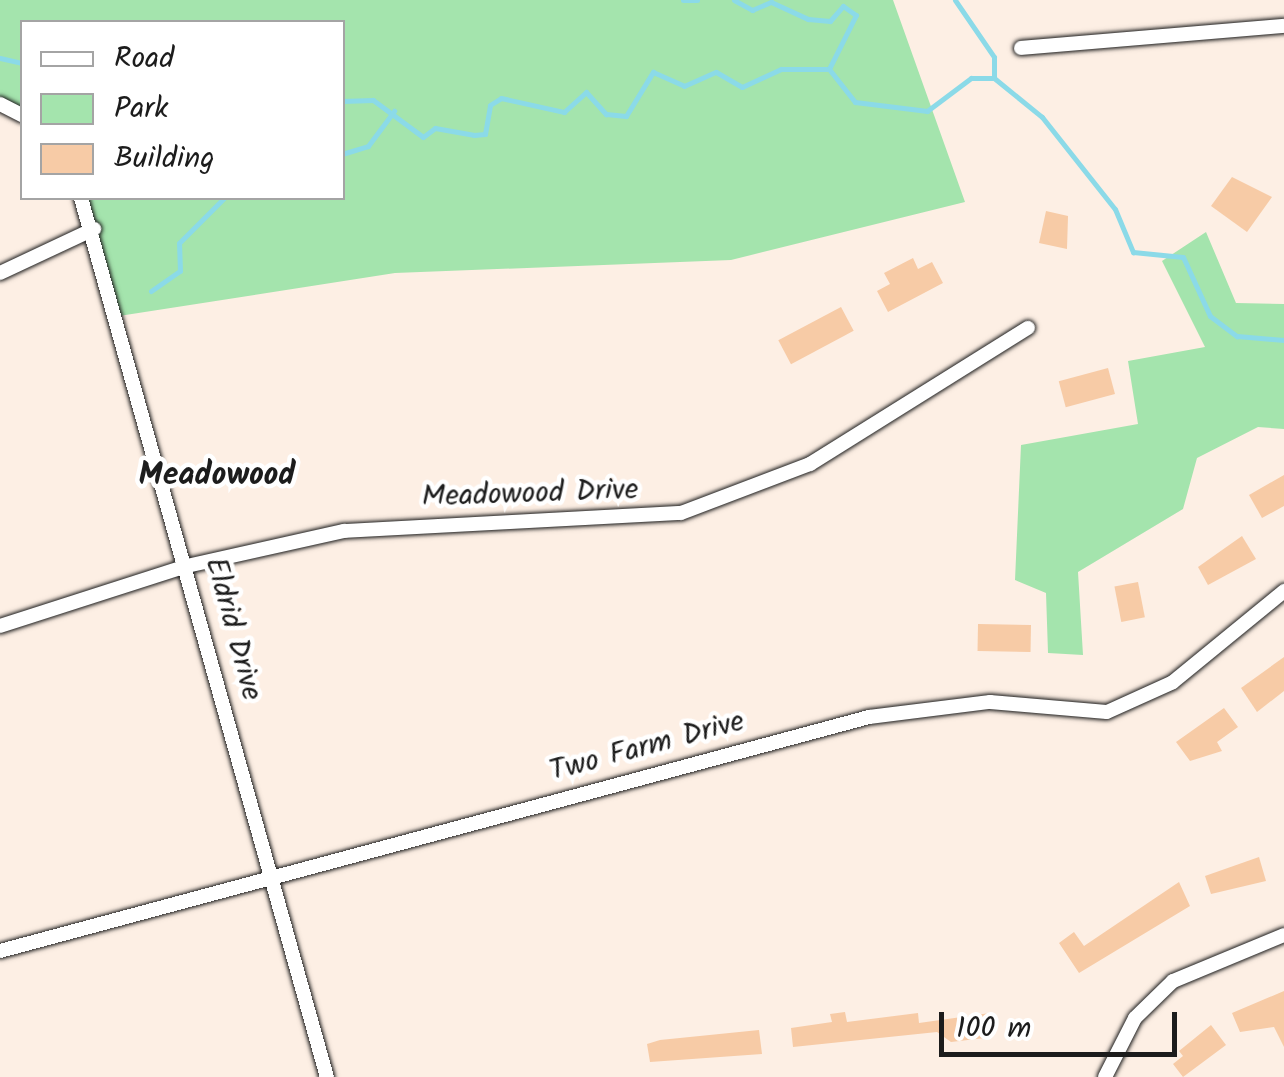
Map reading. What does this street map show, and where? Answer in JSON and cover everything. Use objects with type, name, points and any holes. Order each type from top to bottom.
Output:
[{"type":"street","points":[[1021,48],[1284,26]]},
{"type":"street","name":"Eldrid Drive","points":[[83,200],[94,229],[327,1077]]},
{"type":"street","points":[[0,273],[94,229]]},
{"type":"street","name":"Meadowood Drive","points":[[0,626],[187,566],[344,531],[681,513],[810,464],[1028,328]]},
{"type":"street","name":"Two Farm Drive","points":[[0,951],[869,717],[990,702],[1107,712],[1173,682],[1284,591]]},
{"type":"street","points":[[1105,1077],[1128,1028],[1174,980],[1284,935]]},
{"type":"green space","points":[[0,0],[893,0],[965,202],[731,260],[395,273],[119,316],[82,200],[345,200],[345,20],[20,20],[20,114],[0,104]]},
{"type":"green space","points":[[1206,232],[1236,303],[1284,304],[1284,429],[1258,427],[1197,458],[1183,509],[1078,572],[1083,655],[1048,653],[1046,593],[1015,580],[1021,445],[1138,424],[1128,361],[1205,347],[1162,261]]},
{"type":"building","points":[[1232,177],[1272,197],[1247,232],[1211,206]]},
{"type":"building","points":[[1046,211],[1068,216],[1067,249],[1039,243]]},
{"type":"building","points":[[913,258],[918,269],[932,262],[943,283],[888,312],[877,291],[890,284],[884,273]]},
{"type":"building","points":[[841,307],[854,331],[791,364],[778,340]]},
{"type":"building","points":[[1108,368],[1115,394],[1066,407],[1059,381]]},
{"type":"building","points":[[1284,475],[1284,506],[1262,518],[1249,495]]},
{"type":"building","points":[[1242,536],[1256,559],[1208,585],[1198,567]]},
{"type":"building","points":[[1138,582],[1145,617],[1121,622],[1114,587]]},
{"type":"building","points":[[978,624],[1031,625],[1031,652],[978,651]]},
{"type":"building","points":[[1284,657],[1284,691],[1257,712],[1241,688]]},
{"type":"building","points":[[1224,708],[1238,727],[1217,742],[1222,751],[1190,761],[1176,742]]},
{"type":"building","points":[[1259,857],[1266,881],[1211,894],[1205,876]]},
{"type":"building","points":[[1179,882],[1190,906],[1079,973],[1059,943],[1074,932],[1084,946]]},
{"type":"building","points":[[1284,991],[1284,1047],[1274,1027],[1240,1032],[1232,1013]]},
{"type":"building","points":[[845,1012],[847,1022],[918,1013],[919,1023],[990,1013],[993,1037],[951,1042],[937,1032],[793,1047],[791,1028],[832,1022],[830,1014]]},
{"type":"building","points":[[1211,1025],[1226,1045],[1183,1077],[1173,1064],[1183,1056],[1179,1051]]},
{"type":"building","points":[[759,1030],[762,1054],[650,1062],[647,1044],[660,1040]]},
{"type":"waterway","points":[[683,0],[697,0]]},
{"type":"waterway","points":[[734,0],[752,10],[771,2],[808,19],[830,21],[843,6],[856,15],[829,69]]},
{"type":"waterway","points":[[955,0],[994,57],[994,78]]},
{"type":"waterway","points":[[0,58],[20,63]]},
{"type":"waterway","points":[[345,101],[373,100],[423,137],[435,128],[485,134],[490,105],[501,98],[564,112],[586,92],[606,114],[626,116],[653,72],[684,86],[716,72],[742,87],[781,69],[829,69],[855,102],[927,111],[971,78],[994,78],[1042,117],[1115,209],[1133,252],[1183,257],[1210,316],[1237,336],[1284,340]]},
{"type":"waterway","points":[[345,153],[368,146],[394,111]]},
{"type":"waterway","points":[[151,291],[180,271],[179,243],[222,200]]},
{"type":"district","name":"Meadowood","points":[[217,476]]}]
